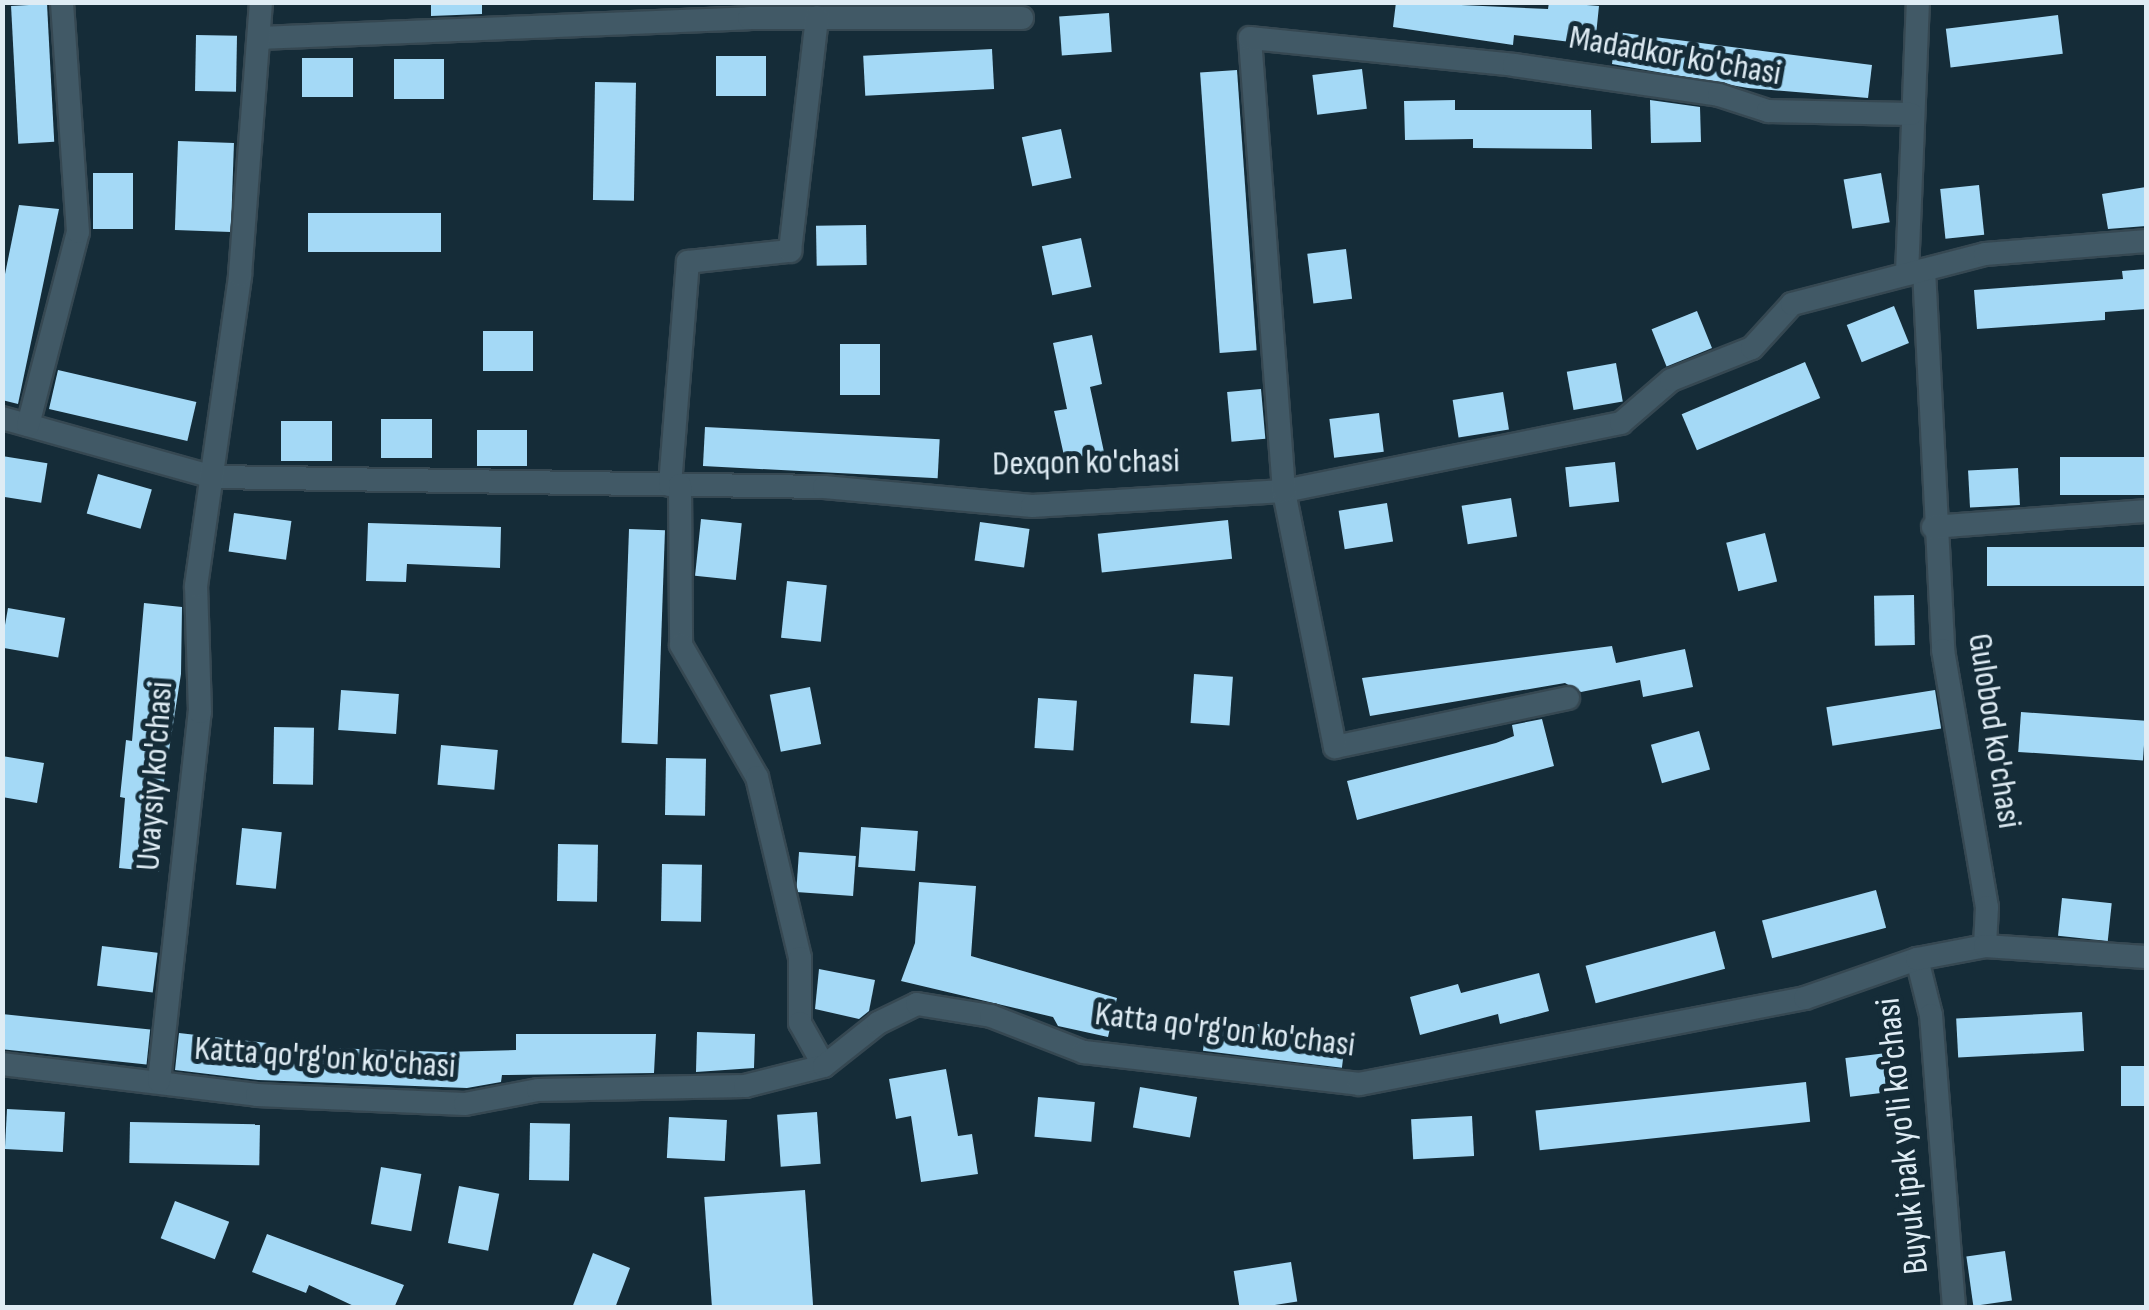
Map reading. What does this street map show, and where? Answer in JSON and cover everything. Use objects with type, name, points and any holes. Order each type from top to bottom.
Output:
[{"type":"street","points":[[28,425],[78,232],[62,2]]},
{"type":"street","name":"Uvaysiy ko'chasi","points":[[159,1081],[200,712],[196,586],[240,275],[261,2]]},
{"type":"street","points":[[1918,2],[1911,114],[1916,272],[1984,254],[2146,241]]},
{"type":"street","points":[[259,38],[818,18],[1022,18]]},
{"type":"street","points":[[818,18],[790,251],[688,262],[675,485],[682,645],[757,778],[800,958],[800,1022],[824,1066]]},
{"type":"street","name":"Madadkor ko'chasi","points":[[1284,492],[1250,38],[1514,64],[1719,95],[1768,111],[1911,114]]},
{"type":"street","name":"Dexqon ko'chasi","points":[[2,418],[214,478],[824,487],[1032,506],[1284,492],[1621,423],[1671,380],[1752,348],[1792,304],[1916,272]]},
{"type":"street","name":"Gulobod ko'chasi","points":[[1916,272],[1943,650],[1987,907],[1986,946]]},
{"type":"street","points":[[1284,492],[1335,747],[1568,698]]},
{"type":"street","points":[[1933,526],[2146,512]]},
{"type":"street","points":[[1917,959],[1986,946],[2146,957]]},
{"type":"street","name":"Katta qo'rg'on ko'chasi","points":[[2,1064],[257,1096],[465,1104],[538,1090],[745,1086],[824,1066],[878,1023],[917,1004],[992,1016],[1084,1052],[1360,1084],[1804,998],[1917,959]]},
{"type":"street","name":"Buyuk ipak yo'li ko'chasi","points":[[1917,959],[1931,1015],[1954,1308]]},
{"type":"building","points":[[431,2],[482,2],[482,14],[431,16]]},
{"type":"building","points":[[1396,2],[1548,9],[1549,2],[1599,6],[1595,45],[1514,35],[1513,45],[1393,27]]},
{"type":"building","points":[[47,4],[54,142],[18,144],[11,6]]},
{"type":"building","points":[[1109,13],[1112,52],[1062,55],[1059,16]]},
{"type":"building","points":[[2058,15],[2063,54],[1951,67],[1946,29]]},
{"type":"building","points":[[1616,32],[1872,65],[1868,98],[1748,88],[1612,64]]},
{"type":"building","points":[[196,35],[237,36],[236,92],[195,91]]},
{"type":"building","points":[[992,49],[994,89],[865,96],[863,56]]},
{"type":"building","points":[[716,56],[766,56],[766,96],[716,96]]},
{"type":"building","points":[[302,58],[353,58],[353,97],[302,97]]},
{"type":"building","points":[[394,59],[444,59],[444,99],[394,99]]},
{"type":"building","points":[[1362,69],[1367,109],[1317,115],[1312,75]]},
{"type":"building","points":[[1237,70],[1257,350],[1220,353],[1200,73]]},
{"type":"building","points":[[595,82],[636,83],[634,201],[593,200]]},
{"type":"building","points":[[1455,100],[1455,110],[1591,110],[1592,149],[1473,148],[1473,139],[1405,140],[1404,101]]},
{"type":"building","points":[[1650,100],[1700,107],[1701,142],[1651,143]]},
{"type":"building","points":[[1061,129],[1071,178],[1032,186],[1022,137]]},
{"type":"building","points":[[178,141],[234,143],[231,232],[175,230]]},
{"type":"building","points":[[93,173],[133,173],[133,229],[93,229]]},
{"type":"building","points":[[1881,173],[1890,222],[1852,229],[1844,180]]},
{"type":"building","points":[[1979,185],[1984,235],[1945,239],[1940,189]]},
{"type":"building","points":[[2146,187],[2146,226],[2108,229],[2102,194]]},
{"type":"building","points":[[19,205],[59,209],[18,404],[2,400],[2,289]]},
{"type":"building","points":[[308,213],[441,213],[441,252],[308,252]]},
{"type":"building","points":[[866,225],[867,265],[817,266],[816,226]]},
{"type":"building","points":[[1081,238],[1091,287],[1052,295],[1042,246]]},
{"type":"building","points":[[1346,249],[1352,299],[1313,303],[1307,254]]},
{"type":"building","points":[[2146,269],[2146,309],[2105,312],[2105,320],[1977,329],[1974,290],[2123,279],[2122,271]]},
{"type":"building","points":[[1894,306],[1909,343],[1862,362],[1847,325]]},
{"type":"building","points":[[1697,311],[1712,348],[1667,366],[1652,329]]},
{"type":"building","points":[[483,331],[533,331],[533,371],[483,371]]},
{"type":"building","points":[[1092,335],[1102,384],[1090,387],[1104,452],[1065,460],[1054,411],[1067,409],[1053,343]]},
{"type":"building","points":[[840,344],[880,344],[880,395],[840,395]]},
{"type":"building","points":[[1805,362],[1820,398],[1697,450],[1682,414]]},
{"type":"building","points":[[1616,363],[1623,401],[1574,410],[1567,372]]},
{"type":"building","points":[[58,370],[196,402],[187,441],[49,409]]},
{"type":"building","points":[[1261,389],[1265,439],[1231,442],[1227,392]]},
{"type":"building","points":[[1503,392],[1509,430],[1459,438],[1453,400]]},
{"type":"building","points":[[1379,413],[1384,452],[1334,458],[1329,419]]},
{"type":"building","points":[[381,419],[432,419],[432,458],[381,458]]},
{"type":"building","points":[[281,421],[332,421],[332,461],[281,461]]},
{"type":"building","points":[[705,427],[940,439],[938,478],[703,466]]},
{"type":"building","points":[[477,430],[527,430],[527,466],[477,466]]},
{"type":"building","points":[[2,456],[47,463],[41,503],[2,496]]},
{"type":"building","points":[[2060,457],[2146,457],[2146,495],[2060,495]]},
{"type":"building","points":[[1615,462],[1619,502],[1569,507],[1565,467]]},
{"type":"building","points":[[2018,468],[2020,505],[1970,508],[1968,471]]},
{"type":"building","points":[[98,474],[152,489],[141,529],[87,513]]},
{"type":"building","points":[[1511,498],[1517,537],[1468,544],[1462,506]]},
{"type":"building","points":[[1387,503],[1393,542],[1345,549],[1339,511]]},
{"type":"building","points":[[234,513],[291,521],[286,560],[229,552]]},
{"type":"building","points":[[701,519],[742,523],[736,580],[695,576]]},
{"type":"building","points":[[1228,520],[1232,559],[1102,572],[1098,534]]},
{"type":"building","points":[[980,522],[1030,529],[1024,568],[975,561]]},
{"type":"building","points":[[368,523],[501,527],[500,568],[407,564],[406,582],[366,581]]},
{"type":"building","points":[[629,529],[665,530],[658,744],[622,743]]},
{"type":"building","points":[[1765,533],[1777,582],[1738,591],[1726,543]]},
{"type":"building","points":[[1987,547],[2146,547],[2146,586],[1987,586]]},
{"type":"building","points":[[787,581],[827,585],[821,642],[781,638]]},
{"type":"building","points":[[1914,595],[1915,645],[1875,646],[1874,596]]},
{"type":"building","points":[[144,603],[182,607],[181,674],[159,814],[164,815],[159,872],[119,868],[125,798],[120,797],[126,740],[132,741]]},
{"type":"building","points":[[8,608],[65,618],[58,657],[2,648]]},
{"type":"building","points":[[1612,646],[1616,663],[1685,649],[1693,687],[1643,697],[1640,680],[1581,692],[1565,683],[1370,716],[1362,678]]},
{"type":"building","points":[[1194,674],[1233,677],[1229,726],[1191,723]]},
{"type":"building","points":[[810,687],[821,744],[781,752],[770,695]]},
{"type":"building","points":[[341,690],[399,694],[396,734],[338,730]]},
{"type":"building","points":[[1935,690],[1941,729],[1832,746],[1826,707]]},
{"type":"building","points":[[1038,698],[1077,701],[1073,751],[1035,748]]},
{"type":"building","points":[[2021,712],[2146,721],[2143,761],[2018,752]]},
{"type":"building","points":[[1542,719],[1554,766],[1357,820],[1347,781],[1496,743],[1514,736],[1512,725]]},
{"type":"building","points":[[274,727],[314,728],[313,785],[273,784]]},
{"type":"building","points":[[1699,731],[1710,769],[1662,783],[1651,745]]},
{"type":"building","points":[[441,745],[498,750],[494,790],[438,785]]},
{"type":"building","points":[[2,756],[44,763],[37,803],[2,797]]},
{"type":"building","points":[[666,758],[706,759],[705,816],[665,815]]},
{"type":"building","points":[[861,827],[918,831],[915,871],[858,867]]},
{"type":"building","points":[[242,828],[282,832],[276,889],[236,885]]},
{"type":"building","points":[[558,844],[598,845],[597,902],[557,901]]},
{"type":"building","points":[[799,852],[856,856],[853,896],[796,892]]},
{"type":"building","points":[[662,864],[702,865],[701,922],[661,921]]},
{"type":"building","points":[[919,882],[976,886],[971,956],[1117,998],[1108,1037],[1058,1026],[1053,1017],[901,981],[915,943]]},
{"type":"building","points":[[1876,890],[1886,928],[1772,958],[1762,921]]},
{"type":"building","points":[[2062,898],[2112,903],[2108,941],[2058,936]]},
{"type":"building","points":[[1715,931],[1725,969],[1596,1003],[1586,966]]},
{"type":"building","points":[[102,946],[158,953],[153,993],[97,986]]},
{"type":"building","points":[[819,969],[875,980],[869,1011],[859,1019],[815,1009]]},
{"type":"building","points":[[1539,973],[1549,1011],[1500,1024],[1498,1014],[1420,1035],[1410,997],[1458,984],[1461,993]]},
{"type":"building","points":[[2082,1012],[2084,1051],[1958,1058],[1956,1019]]},
{"type":"building","points":[[2,1014],[150,1030],[147,1064],[2,1049]]},
{"type":"building","points":[[1207,1018],[1346,1035],[1342,1068],[1203,1051]]},
{"type":"building","points":[[697,1032],[755,1034],[754,1068],[696,1072]]},
{"type":"building","points":[[179,1033],[302,1047],[444,1052],[516,1050],[516,1034],[656,1034],[654,1073],[502,1075],[501,1082],[467,1088],[258,1080],[175,1070]]},
{"type":"building","points":[[1895,1052],[1900,1091],[1850,1097],[1845,1058]]},
{"type":"building","points":[[2121,1066],[2146,1066],[2146,1106],[2121,1106]]},
{"type":"building","points":[[946,1069],[958,1136],[972,1134],[978,1174],[921,1182],[911,1116],[896,1119],[889,1079]]},
{"type":"building","points":[[1806,1082],[1810,1122],[1540,1150],[1535,1110]]},
{"type":"building","points":[[1140,1087],[1197,1097],[1190,1137],[1133,1127]]},
{"type":"building","points":[[1038,1097],[1095,1102],[1091,1142],[1035,1137]]},
{"type":"building","points":[[7,1109],[65,1112],[63,1152],[5,1149]]},
{"type":"building","points":[[817,1112],[821,1164],[781,1167],[777,1115]]},
{"type":"building","points":[[1472,1116],[1474,1156],[1413,1159],[1411,1119]]},
{"type":"building","points":[[669,1117],[727,1120],[725,1161],[667,1158]]},
{"type":"building","points":[[130,1122],[260,1124],[259,1165],[129,1163]]},
{"type":"building","points":[[530,1123],[570,1124],[569,1181],[529,1180]]},
{"type":"building","points":[[381,1167],[421,1174],[411,1231],[371,1224]]},
{"type":"building","points":[[459,1186],[499,1194],[488,1251],[448,1243]]},
{"type":"building","points":[[805,1190],[813,1308],[712,1308],[704,1197]]},
{"type":"building","points":[[175,1201],[229,1222],[215,1259],[161,1238]]},
{"type":"building","points":[[267,1234],[404,1285],[394,1308],[358,1308],[309,1285],[306,1293],[252,1272]]},
{"type":"building","points":[[2005,1251],[2012,1301],[1973,1306],[1966,1256]]},
{"type":"building","points":[[593,1253],[630,1268],[615,1308],[572,1308]]},
{"type":"building","points":[[1291,1262],[1297,1302],[1240,1308],[1234,1271]]}]
